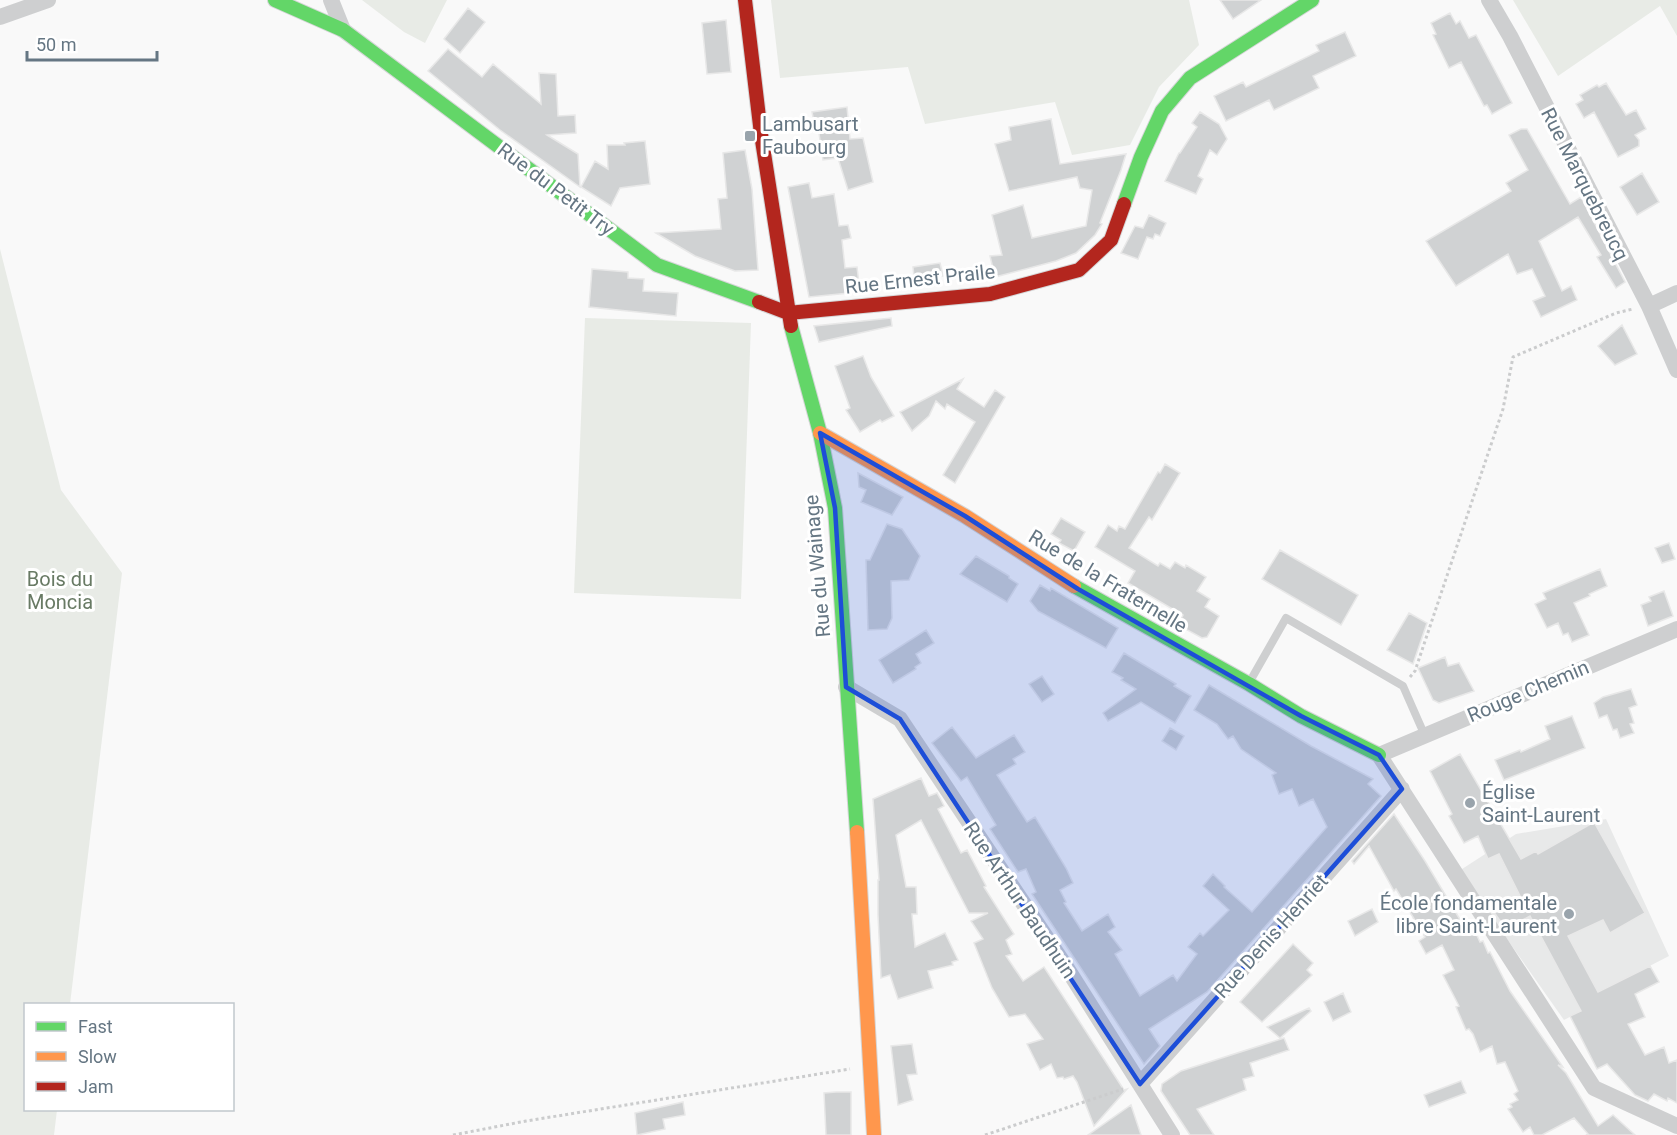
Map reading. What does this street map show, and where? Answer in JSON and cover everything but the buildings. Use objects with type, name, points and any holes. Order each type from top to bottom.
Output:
[{"type":"street","points":[[0,17],[48,0]]},
{"type":"street","name":"Rue du Petit Try","points":[[275,0],[343,30],[657,265],[788,313]]},
{"type":"street","points":[[331,0],[343,30]]},
{"type":"street","name":"Rue du Wainage","points":[[745,0],[761,135],[788,313],[820,434],[835,508],[858,840],[874,1135]]},
{"type":"street","name":"Rue Ernest Praile","points":[[788,313],[990,294],[1078,270],[1111,240],[1141,157],[1162,111],[1190,78],[1312,0]]},
{"type":"street","name":"Rue Marquebreucq","points":[[1489,0],[1510,36],[1649,306],[1677,370]]},
{"type":"street","points":[[1649,306],[1677,293]]},
{"type":"street","name":"Rue de la Fraternelle","points":[[820,434],[965,516],[1078,589],[1249,684],[1300,716],[1379,755]]},
{"type":"street","name":"Rouge Chemin","points":[[1379,755],[1677,629]]},
{"type":"street","name":"Rue Arthur Baudhuin","points":[[846,687],[900,719],[1068,969],[1172,1135]]},
{"type":"street","points":[[1379,755],[1594,1088],[1677,1126]]},
{"type":"street","name":"Rue Denis Henriet","points":[[1140,1084],[1402,789]]},
{"type":"lane","points":[[1249,684],[1286,618],[1403,686],[1425,736]]},
{"type":"path","points":[[1403,686],[1415,671],[1503,409],[1513,357],[1616,313],[1649,306]]},
{"type":"path","points":[[453,1135],[526,1121],[869,1066]]},
{"type":"path","points":[[985,1135],[1140,1084]]},
{"type":"highlighted area","points":[[820,433],[965,516],[1078,589],[1301,716],[1379,755],[1402,789],[1140,1084],[900,719],[846,687],[835,508]]},
{"type":"shaded area","name":"École fondamentale libre Saint-Laurent","points":[[1606,819],[1669,956],[1603,990],[1581,1011],[1564,1020],[1459,871],[1516,834]]},
{"type":"green space","points":[[362,0],[447,0],[425,43],[404,32]]},
{"type":"green space","points":[[771,0],[1189,0],[1199,45],[1159,87],[1130,145],[1072,155],[1055,102],[925,124],[908,67],[780,78]]},
{"type":"green space","points":[[1513,0],[1677,0],[1677,36],[1660,6],[1558,76]]},
{"type":"green space","name":"Bois du Moncia","points":[[0,249],[61,490],[122,573],[70,1003],[24,1003],[24,1111],[57,1111],[54,1135],[0,1135]]},
{"type":"green space","points":[[585,318],[751,323],[741,599],[574,593]]},
{"type":"traffic: fast","points":[[275,0],[343,30],[657,265],[759,302]]},
{"type":"traffic: fast","points":[[1124,204],[1141,157],[1162,111],[1190,78],[1312,0]]},
{"type":"traffic: fast","points":[[791,326],[820,433],[835,508],[857,832]]},
{"type":"traffic: fast","points":[[1074,586],[1249,684],[1301,716],[1379,755]]},
{"type":"traffic: slow","points":[[820,433],[965,516],[1074,586]]},
{"type":"traffic: slow","points":[[857,832],[874,1135]]},
{"type":"traffic: jam","points":[[745,0],[761,134],[791,326]]},
{"type":"traffic: jam","points":[[759,302],[788,313],[990,294],[1079,270],[1111,240],[1124,204]]},
{"type":"place","name":"Lambusart Faubourg","points":[[750,136]]},
{"type":"place","name":"Église Saint-Laurent","points":[[1470,803]]},
{"type":"place","name":"École fondamentale libre Saint-Laurent","points":[[1569,914]]}]
